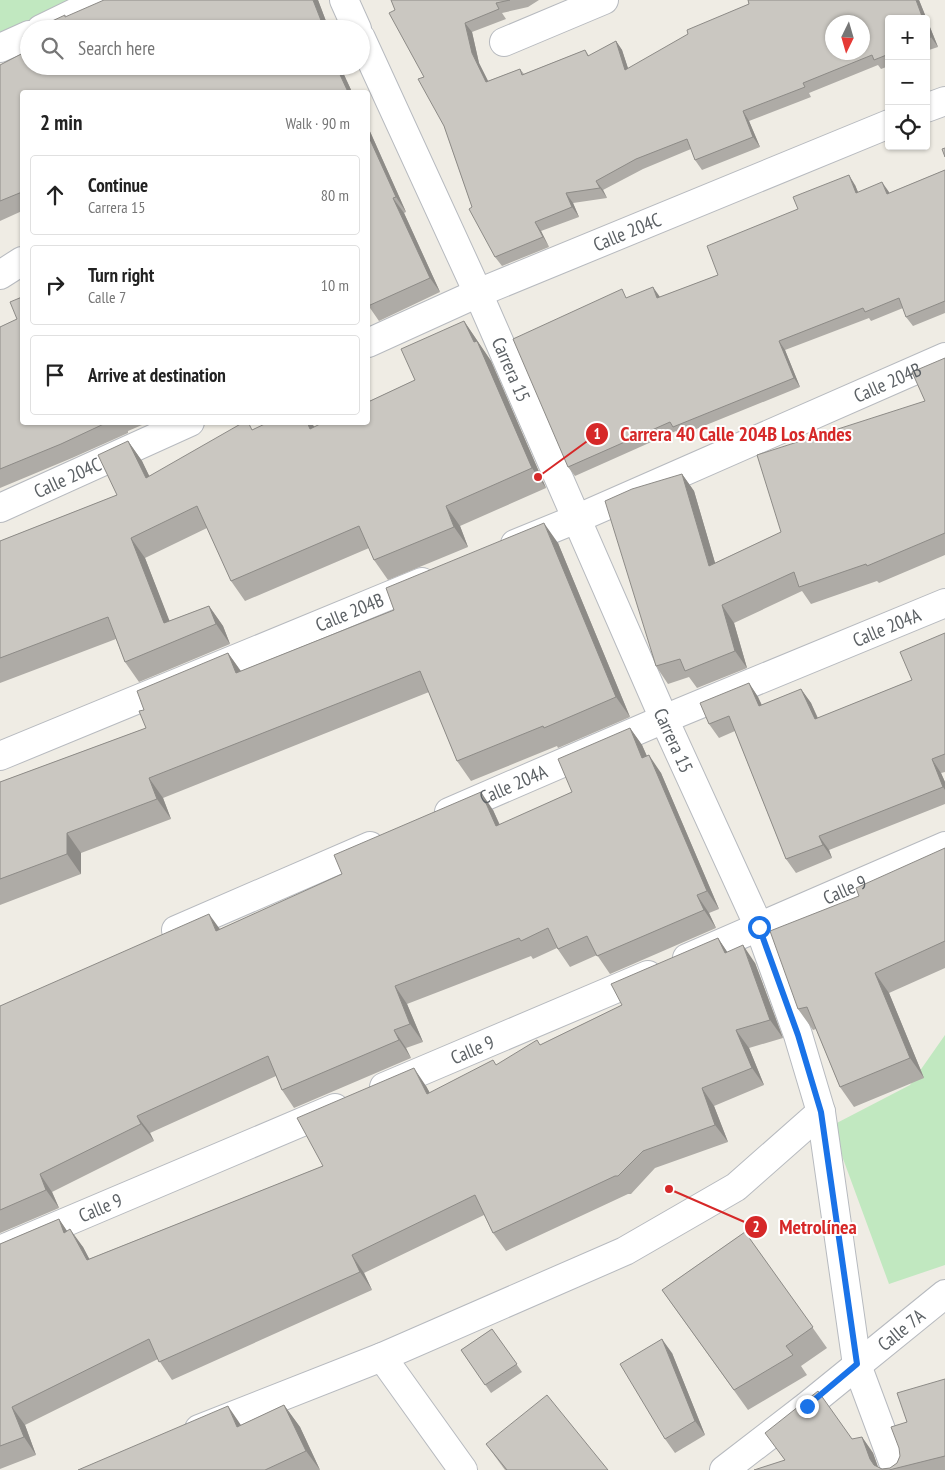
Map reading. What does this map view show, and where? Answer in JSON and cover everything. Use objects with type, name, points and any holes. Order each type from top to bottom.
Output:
[{"type":"street","points":[[60,20],[101,0]]},
{"type":"street","points":[[344,0],[353,20]]},
{"type":"street","points":[[504,42],[604,0]]},
{"type":"street","points":[[0,48],[20,39]]},
{"type":"street","name":"Carrera 15","points":[[370,73],[377,100],[478,293],[664,719],[759,927],[798,1035],[821,1112],[857,1364],[896,1470]]},
{"type":"street","points":[[930,107],[945,101]]},
{"type":"street","name":"Calle 204C","points":[[370,342],[478,293],[885,126]]},
{"type":"street","points":[[0,275],[20,262]]},
{"type":"street","name":"Calle 204B","points":[[494,553],[576,519],[945,357]]},
{"type":"street","name":"Calle 204C","points":[[0,508],[183,425]]},
{"type":"street","name":"Calle 204B","points":[[0,756],[448,572]]},
{"type":"street","name":"Calle 204A","points":[[428,822],[664,719],[945,603]]},
{"type":"street","points":[[155,939],[391,837]]},
{"type":"street","name":"Calle 9","points":[[0,1250],[945,846]]},
{"type":"street","points":[[175,1438],[382,1357],[625,1251],[736,1187],[821,1112]]},
{"type":"street","name":"Calle 7A","points":[[724,1470],[807,1406],[945,1294]]},
{"type":"street","points":[[382,1357],[463,1470]]},
{"type":"green space","points":[[0,0],[90,0],[47,20],[20,20],[20,33],[0,42]]},
{"type":"green space","points":[[945,1035],[945,1265],[889,1284],[831,1126],[910,1085]]},
{"type":"building","points":[[104,0],[313,0],[321,20],[54,20],[65,15],[65,17]]},
{"type":"building","points":[[391,0],[510,0],[496,3],[499,9],[465,23],[472,53],[486,82],[520,69],[522,75],[585,50],[588,56],[616,41],[625,70],[688,34],[687,30],[749,4],[748,0],[916,0],[922,15],[885,15],[885,56],[874,60],[872,55],[870,56],[870,15],[825,15],[825,60],[860,60],[803,83],[805,87],[743,111],[753,137],[695,160],[687,139],[636,159],[596,181],[600,188],[566,193],[572,207],[535,222],[543,237],[495,257],[469,209],[472,207],[444,126],[418,79],[424,77],[389,13],[395,10]]},
{"type":"building","points":[[20,55],[20,75],[340,75],[347,90],[20,90],[20,193],[0,201],[0,65]]},
{"type":"building","points":[[370,139],[396,197],[393,198],[430,278],[370,305]]},
{"type":"building","points":[[945,170],[945,301],[906,317],[899,298],[865,312],[863,308],[779,341],[794,378],[673,427],[670,422],[568,467],[513,339],[622,289],[626,298],[653,287],[657,298],[718,275],[707,246],[798,209],[793,197],[849,175],[856,193],[882,182],[887,194]]},
{"type":"building","points":[[20,298],[20,425],[102,425],[0,469],[0,327],[17,319],[10,302]]},
{"type":"building","points":[[464,321],[474,342],[477,341],[532,468],[446,506],[454,527],[374,560],[359,526],[231,581],[197,506],[131,538],[164,623],[209,606],[216,624],[125,662],[108,617],[0,658],[0,541],[117,495],[98,455],[128,441],[146,478],[239,425],[250,425],[252,430],[263,425],[308,425],[310,429],[318,425],[370,425],[370,401],[415,380],[401,349]]},
{"type":"building","points":[[945,358],[945,533],[867,566],[866,564],[799,587],[794,572],[722,605],[735,651],[685,671],[680,659],[656,666],[605,501],[632,489],[682,474],[709,566],[781,532],[757,455],[925,401],[912,372]]},
{"type":"building","points":[[544,523],[616,697],[544,728],[543,726],[457,761],[420,671],[149,778],[157,799],[67,833],[67,854],[0,879],[0,782],[146,728],[139,711],[144,710],[137,691],[228,653],[236,673],[394,610],[386,588]]},
{"type":"building","points":[[945,633],[945,754],[932,759],[943,787],[819,836],[823,845],[786,859],[729,716],[709,724],[700,703],[749,683],[759,706],[801,689],[815,719],[912,680],[900,652]]},
{"type":"building","points":[[630,728],[642,758],[649,755],[707,891],[697,895],[704,910],[597,956],[587,936],[558,949],[548,928],[521,941],[519,938],[395,986],[410,1024],[394,1030],[399,1040],[282,1090],[268,1056],[137,1116],[141,1124],[40,1174],[46,1190],[0,1210],[0,1006],[209,914],[216,931],[342,874],[334,855],[481,792],[496,826],[572,792],[558,759]]},
{"type":"building","points":[[945,848],[945,941],[875,973],[910,1058],[840,1087],[807,1007],[798,1009],[770,931],[859,896],[856,888]]},
{"type":"building","points":[[718,938],[725,953],[743,945],[770,1020],[736,1030],[752,1068],[702,1088],[715,1125],[643,1151],[618,1176],[493,1233],[475,1195],[352,1255],[360,1272],[159,1362],[149,1339],[12,1407],[24,1437],[0,1446],[0,1244],[59,1219],[64,1233],[70,1229],[87,1260],[323,1166],[297,1118],[414,1068],[427,1094],[493,1060],[496,1065],[537,1040],[540,1045],[622,1005],[611,984]]},
{"type":"building","points":[[745,1232],[813,1327],[786,1346],[793,1355],[734,1390],[662,1290]]},
{"type":"building","points":[[492,1329],[517,1364],[485,1385],[461,1350]]},
{"type":"building","points":[[662,1339],[695,1421],[665,1439],[620,1364]]},
{"type":"building","points":[[945,1379],[945,1456],[889,1470],[754,1470],[785,1460],[765,1433],[818,1391],[852,1439],[862,1437],[874,1465],[882,1469],[890,1468],[897,1463],[900,1456],[891,1427],[907,1422],[897,1393]]},
{"type":"building","points":[[547,1395],[608,1470],[507,1470],[486,1444]]},
{"type":"building","points":[[284,1405],[306,1451],[265,1470],[78,1470],[228,1406],[237,1427]]},
{"type":"place","name":"Carrera 40 Calle 204B Los Andes","points":[[538,477]]},
{"type":"place","name":"Metrolínea","points":[[669,1189]]},
{"type":"route","points":[[759,927],[798,1035],[821,1112],[857,1364],[807,1406]]}]
